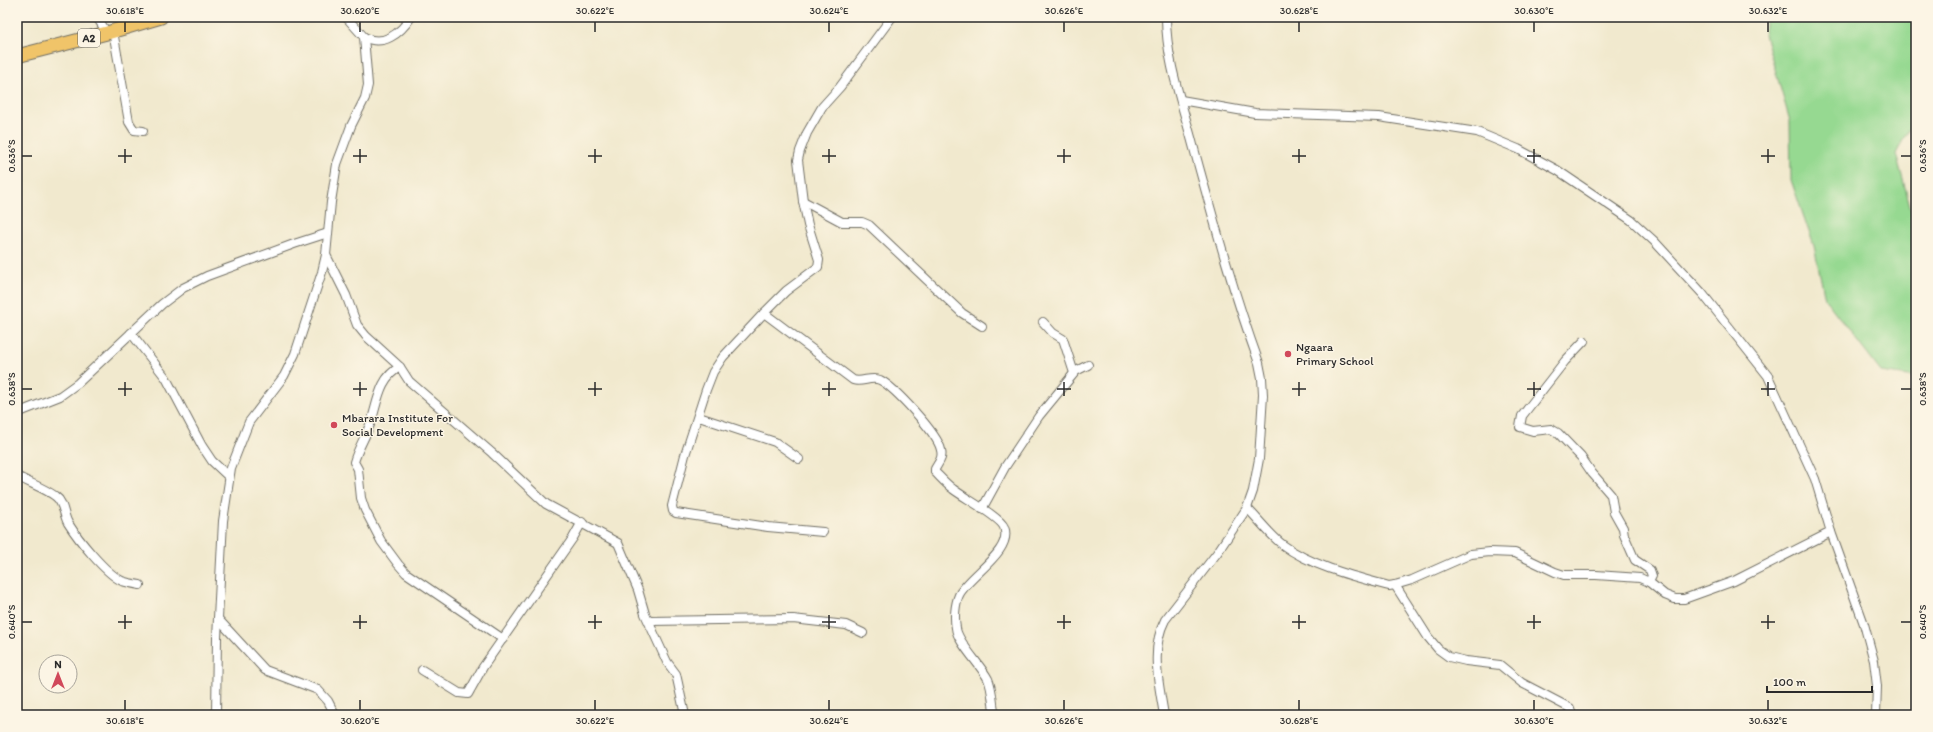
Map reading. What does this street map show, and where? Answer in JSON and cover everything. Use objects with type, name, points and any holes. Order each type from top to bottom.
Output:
[{"type":"main road","name":"A2","points":[[17,56],[161,17]]},
{"type":"street","points":[[97,17],[110,32],[129,122],[134,130],[143,131]]},
{"type":"street","points":[[346,17],[364,37],[373,42],[390,39],[411,17]]},
{"type":"street","points":[[823,532],[768,527],[673,511],[675,491],[713,372],[722,358],[786,291],[818,267],[819,264],[803,201],[798,160],[807,133],[822,107],[840,87],[892,17]]},
{"type":"street","points":[[1164,715],[1157,674],[1160,630],[1165,620],[1217,553],[1247,508],[1253,491],[1259,459],[1263,395],[1262,378],[1214,225],[1181,100],[1168,45],[1166,17]]},
{"type":"street","points":[[216,715],[218,619],[223,521],[230,468],[249,422],[284,376],[295,354],[318,289],[326,254],[331,202],[338,164],[351,126],[365,98],[368,85],[364,37]]},
{"type":"street","points":[[1181,100],[1256,113],[1379,117],[1477,132],[1518,149],[1586,189],[1631,220],[1654,241],[1702,293],[1768,376],[1815,479],[1830,532],[1864,624],[1874,662],[1877,686],[1876,715]]},
{"type":"street","points":[[803,201],[842,222],[862,222],[869,225],[962,313],[982,326]]},
{"type":"street","points":[[17,413],[60,396],[78,383],[162,304],[184,288],[207,276],[328,233]]},
{"type":"street","points":[[326,254],[343,289],[357,325],[366,336],[400,367],[409,381],[492,453],[546,504],[582,522],[618,543],[638,590],[649,621],[668,662],[676,674],[685,715]]},
{"type":"street","points":[[764,313],[853,380],[876,379],[895,391],[926,424],[940,446],[941,459],[935,469],[935,472],[954,490],[1001,523],[1005,532],[1005,537],[1000,549],[991,561],[964,587],[959,596],[956,608],[956,629],[988,680],[995,715]]},
{"type":"street","points":[[1043,322],[1053,333],[1063,339],[1074,373]]},
{"type":"street","points":[[131,333],[166,378],[202,446],[212,461],[229,477]]},
{"type":"street","points":[[1584,341],[1565,360],[1522,416],[1520,428],[1533,431],[1551,429],[1558,433],[1581,457],[1592,473],[1611,495],[1614,512],[1623,528],[1624,535],[1635,560],[1650,570],[1652,576],[1649,582]]},
{"type":"street","points":[[982,509],[1005,467],[1020,444],[1074,373],[1088,365]]},
{"type":"street","points":[[400,367],[391,372],[381,388],[371,421],[354,462],[358,469],[361,498],[365,510],[389,552],[406,572],[503,639]]},
{"type":"street","points":[[699,415],[702,418],[775,442],[799,459]]},
{"type":"street","points":[[17,476],[55,496],[62,504],[70,525],[99,561],[111,573],[122,580],[140,586]]},
{"type":"street","points":[[1247,508],[1282,544],[1294,552],[1326,566],[1383,584],[1395,586],[1480,552],[1516,553],[1564,575],[1596,575],[1640,578],[1649,582],[1665,595],[1675,599],[1684,599],[1734,581],[1830,532]]},
{"type":"street","points":[[422,670],[459,693],[468,694],[503,639],[573,538],[582,522]]},
{"type":"street","points":[[1395,586],[1428,637],[1438,649],[1449,657],[1460,660],[1500,665],[1522,683],[1570,708],[1572,715]]},
{"type":"street","points":[[218,619],[265,670],[318,690],[328,701],[335,715]]},
{"type":"street","points":[[649,621],[793,619],[846,625],[863,633]]},
{"type":"green space","points":[[1766,17],[1916,17],[1916,114],[1896,154],[1916,228],[1916,377],[1881,372],[1825,299],[1814,246],[1791,180],[1790,121],[1764,31]]},
{"type":"place","name":"Ngaara Primary School","points":[[1288,354]]},
{"type":"place","name":"Mbarara Institute For Social Development","points":[[334,425]]}]
